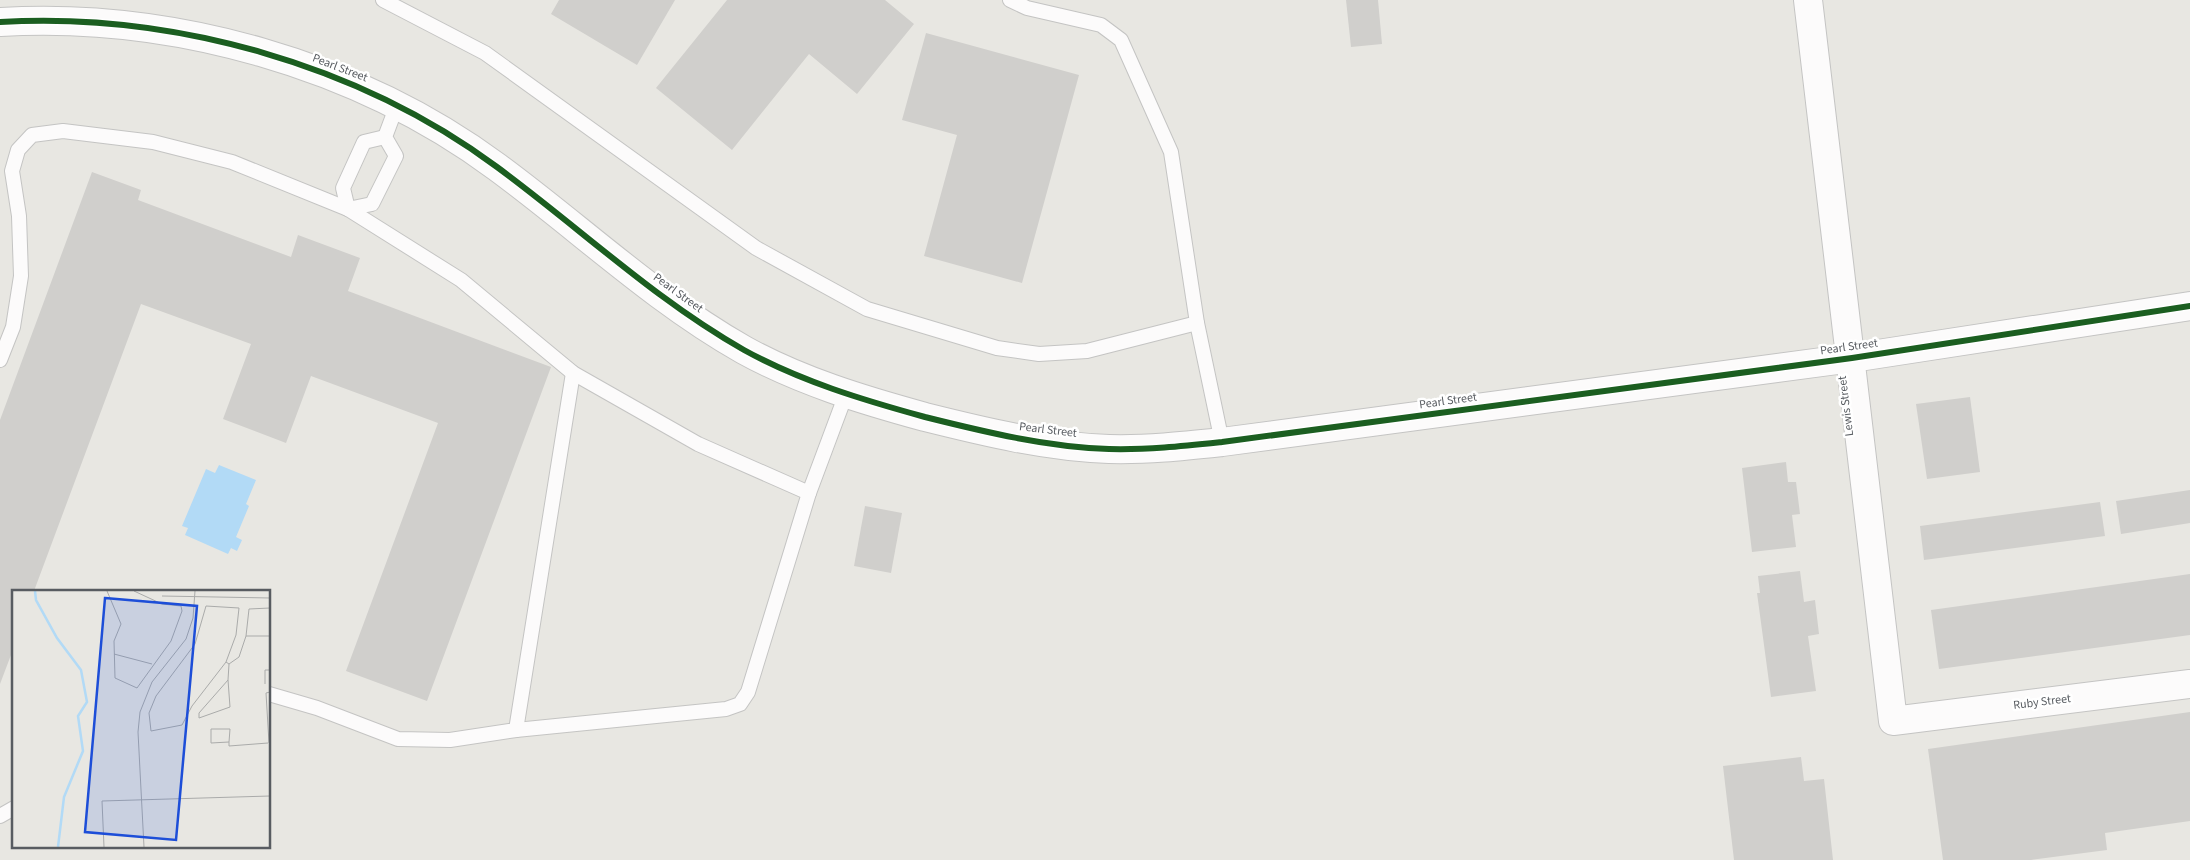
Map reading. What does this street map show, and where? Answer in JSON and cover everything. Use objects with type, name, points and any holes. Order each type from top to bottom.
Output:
[{"type":"street","name":"Lewis Street","points":[[1808,0],[1852,358],[1893,721]]},
{"type":"street","name":"Pearl Street","points":[[0,22],[68,21],[119,25],[182,34],[243,48],[320,71],[398,105],[432,124],[496,166],[657,294],[700,323],[755,355],[846,394],[968,428],[1029,440],[1106,449],[1158,448],[1222,442],[1852,358],[2190,306]]},
{"type":"street","name":"Ruby Street","points":[[1893,721],[2190,684]]},
{"type":"lane","points":[[383,0],[485,53],[756,248],[868,309],[997,348],[1039,354],[1087,351],[1197,323]]},
{"type":"lane","points":[[1010,0],[1027,8],[1101,25],[1121,40],[1171,152],[1197,323],[1222,442]]},
{"type":"lane","points":[[385,137],[398,105]]},
{"type":"lane","points":[[0,360],[13,327],[21,276],[19,216],[12,171],[18,150],[32,135],[63,131],[153,142],[232,162],[348,208],[461,280],[573,373],[698,444],[809,493]]},
{"type":"lane","points":[[348,208],[343,188],[364,142],[385,137]]},
{"type":"lane","points":[[348,208],[372,204],[396,156],[385,137]]},
{"type":"lane","points":[[516,730],[573,373]]},
{"type":"lane","points":[[270,694],[317,708],[398,739],[450,740],[516,730],[726,709],[740,704],[748,692],[809,493],[846,394]]},
{"type":"lane","points":[[0,816],[12,809]]},
{"type":"water","points":[[219,465],[256,480],[246,504],[249,506],[236,537],[242,540],[237,551],[231,548],[228,554],[185,535],[188,528],[182,526],[206,469],[215,473]]},
{"type":"building","points":[[559,0],[675,0],[637,65],[551,14]]},
{"type":"building","points":[[727,0],[885,0],[914,24],[857,94],[809,54],[732,150],[656,88]]},
{"type":"building","points":[[1346,0],[1378,0],[1382,44],[1351,47]]},
{"type":"building","points":[[926,33],[1079,75],[1022,283],[924,256],[957,135],[902,120]]},
{"type":"building","points":[[92,172],[141,190],[138,200],[291,257],[298,235],[360,258],[348,291],[551,367],[427,701],[346,671],[438,423],[311,376],[286,443],[223,419],[251,344],[141,304],[34,590],[12,590],[12,652],[0,684],[0,420]]},
{"type":"building","points":[[1970,397],[1980,472],[1927,479],[1916,404]]},
{"type":"building","points":[[1786,462],[1788,482],[1796,482],[1800,514],[1792,515],[1796,547],[1752,552],[1742,468]]},
{"type":"building","points":[[2190,490],[2190,523],[2121,534],[2116,501]]},
{"type":"building","points":[[2100,502],[2105,536],[1924,560],[1920,526]]},
{"type":"building","points":[[865,506],[902,513],[891,573],[854,566]]},
{"type":"building","points":[[1800,571],[1804,602],[1815,600],[1819,634],[1808,636],[1816,691],[1771,697],[1757,593],[1760,593],[1758,576]]},
{"type":"building","points":[[2190,574],[2190,635],[1939,669],[1931,610]]},
{"type":"building","points":[[2190,712],[2190,821],[2105,833],[2107,850],[2031,860],[1943,860],[1928,749]]},
{"type":"building","points":[[1801,757],[1804,781],[1824,779],[1833,860],[1734,860],[1723,766]]},
{"type":"cycle path","points":[[0,22],[65,21],[131,26],[196,36],[261,52],[324,73],[385,99],[443,131],[528,190],[648,286],[711,330],[765,361],[832,389],[902,411],[948,423],[1039,442],[1109,449],[1137,449],[1222,442],[1852,358],[2190,306]]}]
